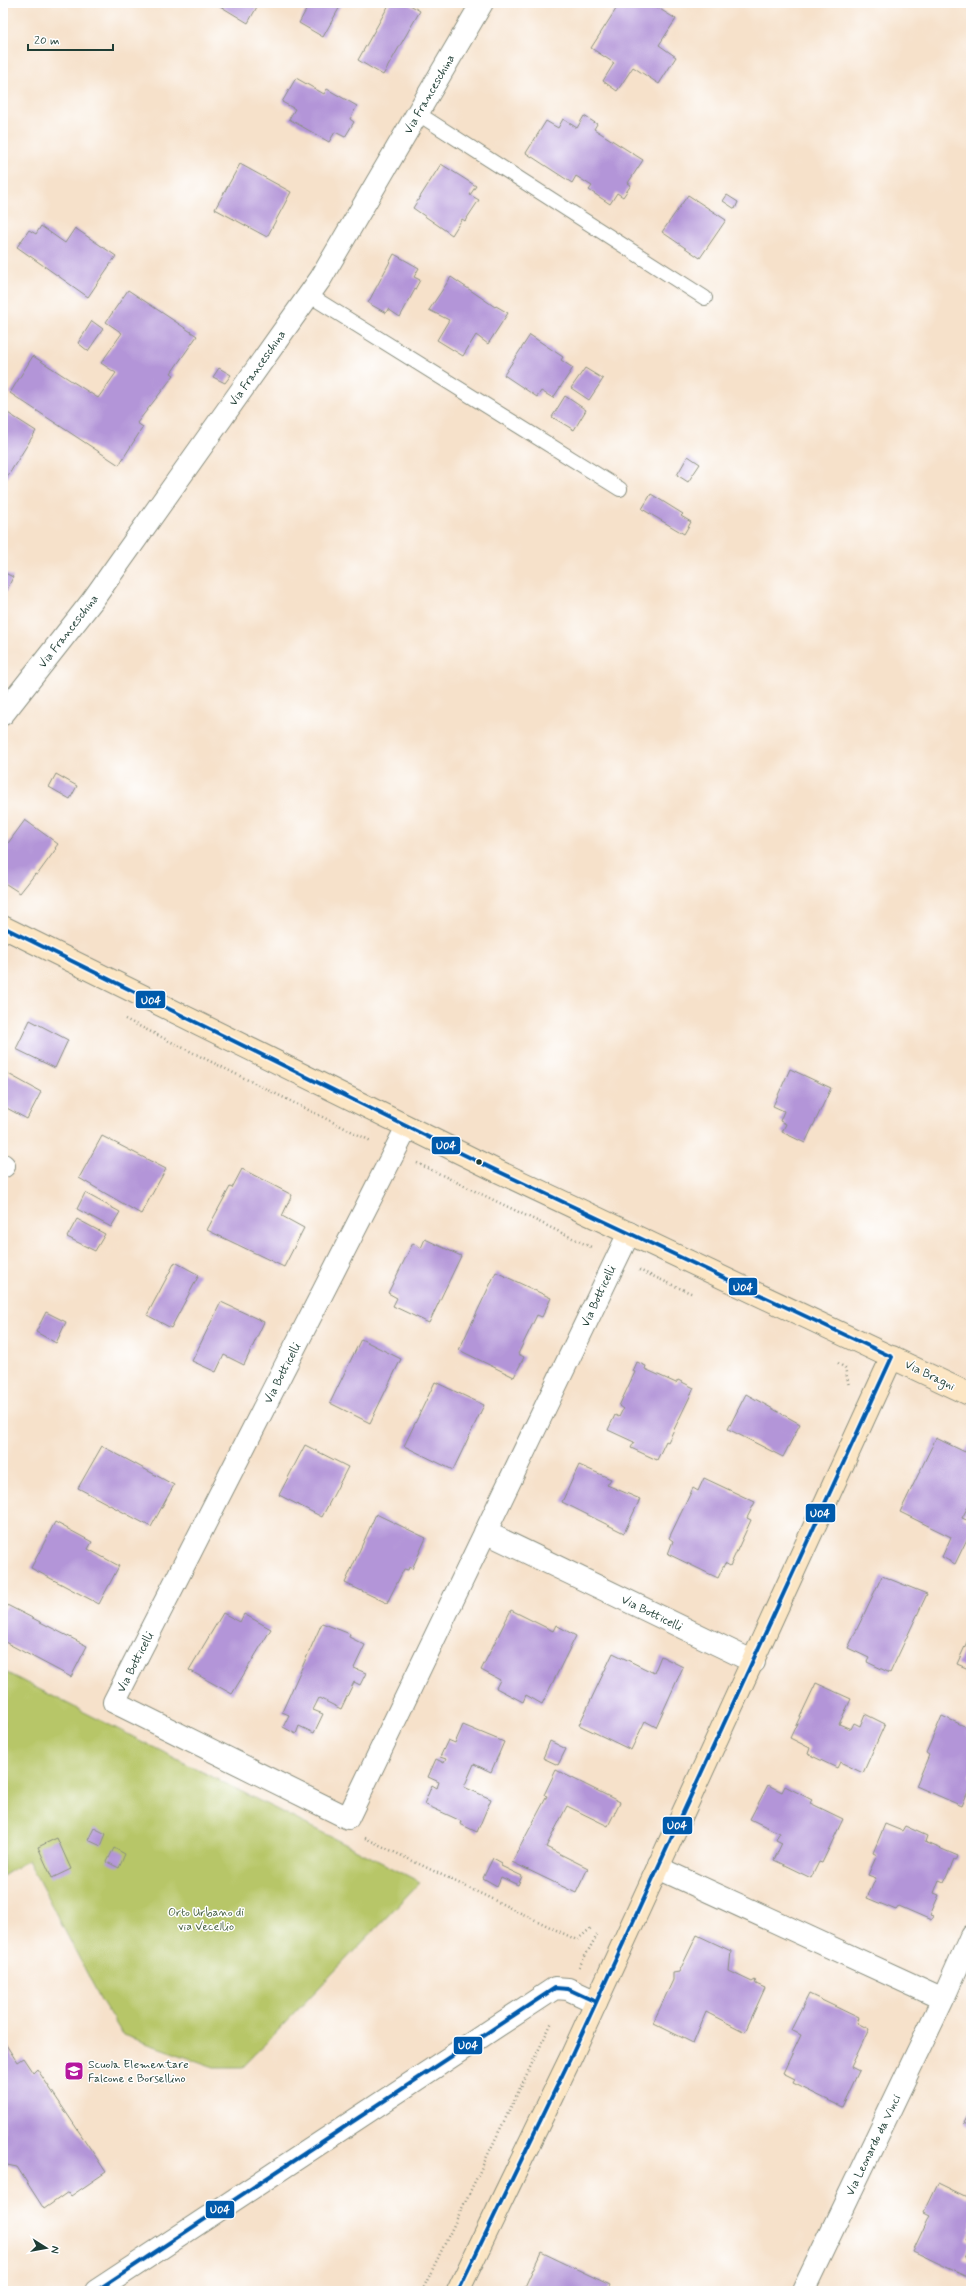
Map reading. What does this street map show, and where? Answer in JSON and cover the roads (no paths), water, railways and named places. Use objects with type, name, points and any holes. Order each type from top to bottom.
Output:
[{"type":"street","name":"Via Franceschina","points":[[3,714],[92,601],[309,295],[482,3]]},
{"type":"street","name":"Via Bragni","points":[[3,927],[407,1126],[971,1395]]},
{"type":"street","name":"Via Botticelli","points":[[407,1126],[114,1702],[348,1818],[629,1233]]},
{"type":"street","points":[[458,2291],[596,2002],[754,1662],[892,1357]]},
{"type":"street","name":"Via Botticelli","points":[[485,1532],[754,1662]]},
{"type":"street","points":[[659,1864],[667,1872],[943,1999]]},
{"type":"street","name":"Via Leonardo da Vinci","points":[[803,2291],[969,1945]]},
{"type":"street","points":[[96,2291],[555,1988],[568,1988],[596,2002]]},
{"type":"lane","points":[[417,113],[705,298]]},
{"type":"lane","points":[[309,295],[620,489]]},
{"type":"place","name":"Scuola Elementare Falcone e Borsellino","points":[[74,2071]]},
{"type":"park label","name":"Orto Urbano di via Vecellio","points":[[206,1919]]}]
